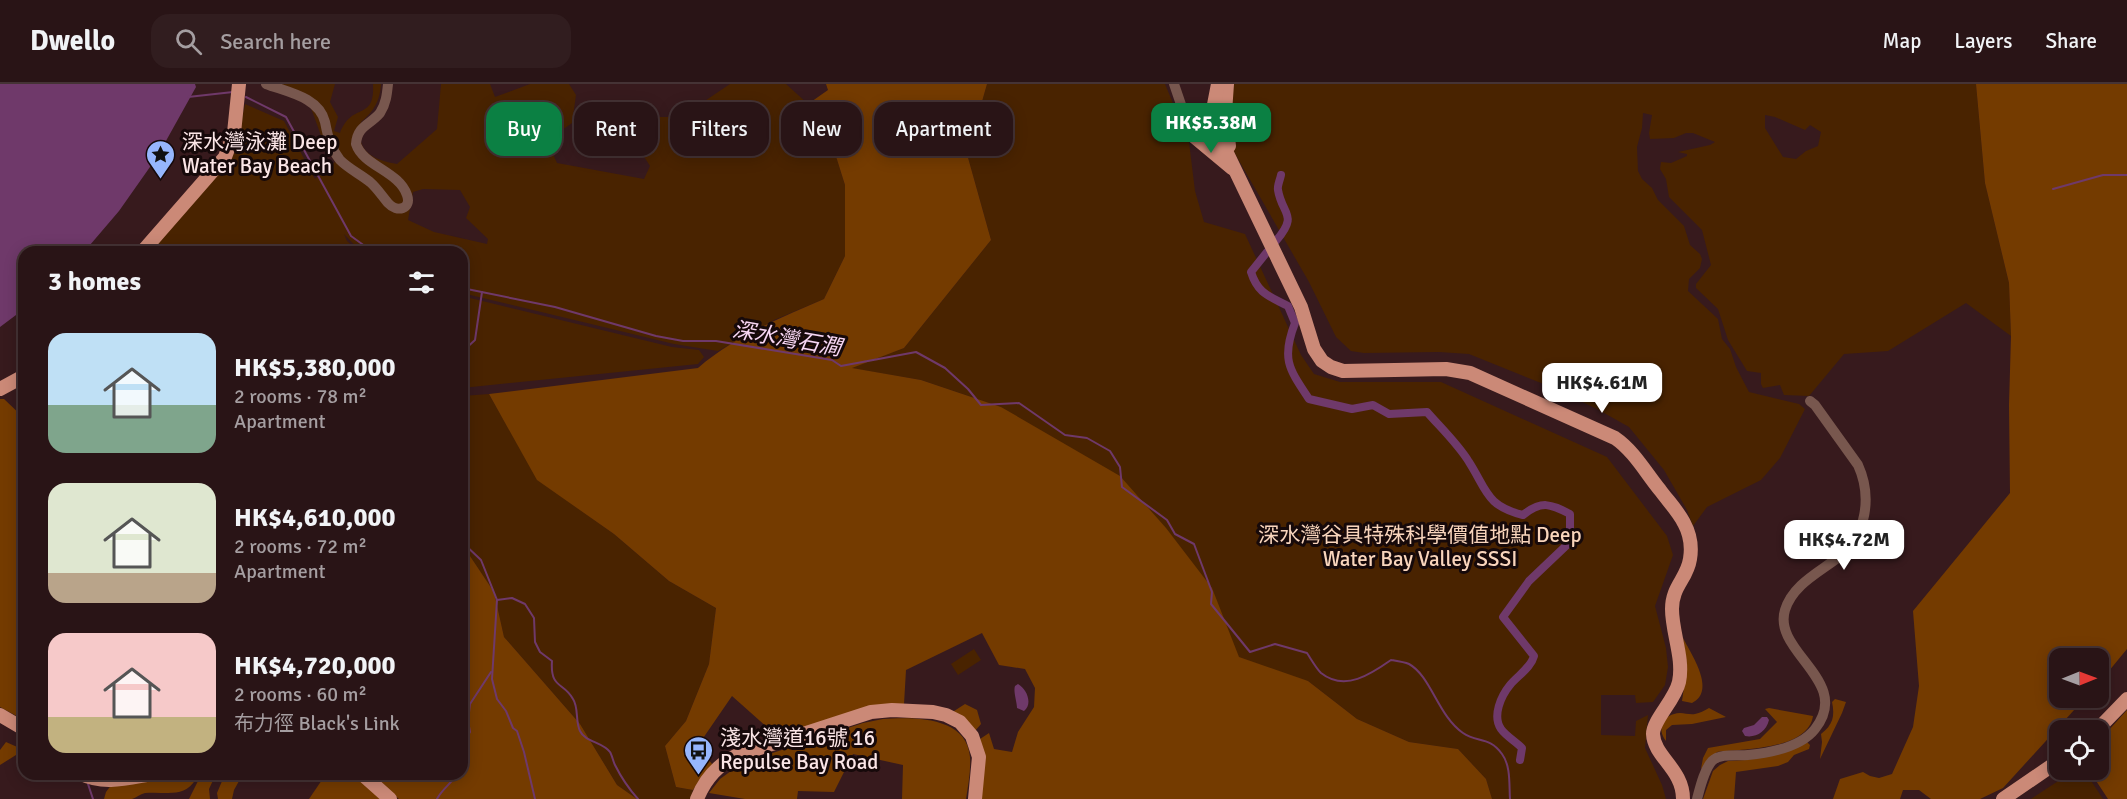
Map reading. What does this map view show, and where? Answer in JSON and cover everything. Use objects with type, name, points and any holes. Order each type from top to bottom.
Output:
[{"type":"main road","points":[[147,246],[225,157],[234,133],[239,84]]},
{"type":"main road","points":[[1193,133],[1209,135],[1206,118],[1217,84]]},
{"type":"main road","points":[[1227,84],[1226,131],[1236,171]]},
{"type":"main road","points":[[1206,118],[1191,119],[1193,133],[1236,171]]},
{"type":"main road","points":[[1206,118],[1236,171],[1301,307],[1314,349],[1324,363],[1343,371],[1446,369],[1470,373],[1616,438],[1631,452],[1680,517],[1687,531],[1691,553],[1689,565],[1676,588],[1672,602],[1680,675],[1675,694],[1656,723],[1653,734],[1657,746],[1679,778],[1683,799]]},
{"type":"main road","points":[[0,389],[18,379]]},
{"type":"main road","points":[[2107,720],[2127,699]]},
{"type":"main road","points":[[697,799],[713,773],[738,755],[860,715],[892,710],[946,715],[965,726],[977,746],[979,757],[975,799]]},
{"type":"main road","points":[[0,715],[18,726]]},
{"type":"main road","points":[[2002,799],[2049,767]]},
{"type":"main road","points":[[369,780],[390,799]]},
{"type":"street","points":[[266,84],[314,104],[325,121],[329,143],[340,159],[369,182],[392,207],[398,209],[407,203],[408,196],[404,189],[391,175],[363,155],[356,144],[360,130],[378,115],[384,106],[388,84]]},
{"type":"street","points":[[1175,86],[1188,108],[1206,118]]},
{"type":"street","points":[[1175,86],[1193,133]]},
{"type":"street","points":[[1697,799],[1710,764],[1716,758],[1760,753],[1792,744],[1810,734],[1821,718],[1824,699],[1821,686],[1786,634],[1784,613],[1787,604],[1800,586],[1843,554],[1852,544],[1864,519],[1867,505],[1862,474],[1858,465],[1810,401]]},
{"type":"green space","points":[[279,84],[335,84],[330,102],[338,117],[334,131],[340,133],[350,117],[367,108],[373,96],[373,84],[381,84],[376,105],[361,122],[360,140],[371,155],[397,164],[437,129],[441,84],[490,84],[495,97],[530,84],[569,84],[576,95],[572,123],[562,130],[562,102],[486,102],[486,156],[554,156],[557,163],[644,179],[650,166],[644,156],[658,156],[658,117],[670,117],[670,156],[769,156],[769,102],[703,102],[730,84],[786,84],[806,102],[781,102],[781,156],[836,156],[845,185],[845,256],[824,299],[774,320],[718,351],[674,344],[468,294],[468,246],[355,246],[344,234],[352,246],[156,246],[235,152],[245,104],[284,121],[315,179],[335,162],[324,144],[311,108]],"holes":[[[423,189],[460,190],[470,207],[466,218],[488,239],[487,244],[434,232],[408,220],[413,192]]]},
{"type":"green space","name":"深水灣谷具特殊科學價值地點 Deep Water Bay Valley SSSI","points":[[987,84],[1165,84],[1189,142],[1195,191],[1204,222],[1245,234],[1301,355],[1314,374],[1340,382],[1441,382],[1607,457],[1667,536],[1673,555],[1655,606],[1666,648],[1668,667],[1665,685],[1653,702],[1636,703],[1635,695],[1601,695],[1601,735],[1635,736],[1636,721],[1648,715],[1645,748],[1666,799],[1492,799],[1486,779],[1458,749],[1409,742],[1357,719],[1308,681],[1239,673],[1001,407],[921,380],[850,368],[904,348],[991,240],[968,156],[1013,156],[1013,102],[982,102]]},
{"type":"green space","points":[[1231,84],[1976,84],[1985,183],[2009,283],[2011,336],[1966,303],[1888,351],[1844,354],[1809,396],[1784,395],[1780,385],[1763,388],[1761,373],[1747,371],[1728,340],[1718,309],[1696,288],[1696,284],[1711,265],[1702,230],[1669,197],[1666,179],[1660,169],[1661,162],[1671,163],[1687,156],[1687,154],[1678,152],[1715,142],[1693,133],[1674,138],[1650,139],[1652,115],[1643,113],[1637,147],[1638,171],[1642,179],[1652,188],[1658,200],[1684,226],[1690,245],[1702,259],[1700,268],[1689,279],[1688,291],[1718,319],[1722,339],[1730,349],[1749,392],[1799,404],[1805,409],[1780,458],[1761,480],[1707,507],[1693,526],[1687,510],[1664,470],[1629,427],[1597,409],[1551,387],[1469,354],[1364,353],[1351,351],[1336,337],[1309,282],[1234,152],[1229,104],[1234,86]],"holes":[[[1765,115],[1805,130],[1810,125],[1821,132],[1818,146],[1806,151],[1796,159],[1783,157],[1765,128]]]},
{"type":"green space","points":[[468,297],[672,347],[699,350],[704,357],[698,364],[468,387]]},
{"type":"green space","points":[[489,394],[538,480],[614,534],[669,581],[716,608],[709,664],[686,721],[665,746],[676,787],[693,790],[691,799],[637,799],[617,785],[580,724],[504,637],[494,592],[468,553],[468,396]]},
{"type":"green space","points":[[974,649],[981,660],[958,675],[951,664]]},
{"type":"green space","points":[[2060,780],[2091,780],[2103,799],[2031,799]]},
{"type":"shaded area","points":[[0,84],[195,84],[196,87],[157,157],[119,211],[89,246],[18,246],[18,314],[0,327]]},
{"type":"shaded area","points":[[826,84],[987,84],[982,102],[874,102],[874,156],[968,156],[991,240],[904,348],[852,368],[921,380],[1001,407],[1120,476],[1166,528],[1212,588],[1239,657],[1308,681],[1357,719],[1409,742],[1458,749],[1486,779],[1492,799],[981,799],[985,757],[980,739],[989,733],[994,749],[1012,752],[1018,732],[1034,707],[1035,688],[1025,669],[999,665],[982,633],[906,670],[904,704],[870,706],[777,736],[732,696],[697,747],[714,766],[701,778],[693,790],[676,787],[665,746],[686,721],[709,664],[716,608],[669,581],[614,534],[537,480],[489,394],[698,368],[743,337],[824,299],[845,256],[845,185],[836,156],[862,156],[862,102],[811,102],[828,90]]},
{"type":"shaded area","points":[[1976,84],[2127,84],[2127,649],[2109,671],[2109,648],[2049,648],[2049,708],[2076,708],[2065,720],[2049,720],[2049,738],[2003,788],[1980,799],[1931,799],[1919,790],[1903,790],[1900,799],[1833,799],[1840,779],[1863,772],[1879,778],[1892,774],[1913,727],[1919,686],[1913,611],[2010,493],[2009,283],[1985,183]]},
{"type":"shaded area","points":[[0,399],[4,399],[18,412],[18,717],[0,707]]},
{"type":"shaded area","points":[[468,553],[494,592],[504,637],[580,724],[617,785],[637,799],[399,799],[375,780],[468,780]]},
{"type":"shaded area","points":[[1683,638],[1696,662],[1702,681],[1699,697],[1692,703],[1682,701],[1687,667]]},
{"type":"shaded area","points":[[1018,684],[1028,697],[1028,705],[1024,711],[1017,708],[1015,686]]},
{"type":"shaded area","points":[[1835,699],[1846,702],[1820,759],[1821,734],[1832,720],[1832,702]]},
{"type":"shaded area","points":[[965,704],[977,710],[981,724],[975,731],[951,713]]},
{"type":"shaded area","points":[[1709,708],[1726,717],[1692,724],[1672,725],[1666,730],[1666,741],[1662,731],[1665,719],[1674,714],[1695,714]]},
{"type":"shaded area","points":[[1765,709],[1813,716],[1809,727],[1800,736],[1773,746],[1717,752],[1701,769],[1708,748],[1760,739],[1777,722]]},
{"type":"shaded area","points":[[2127,710],[2127,799],[2108,799],[2096,780],[2109,780],[2109,730]]},
{"type":"shaded area","points":[[1762,717],[1767,717],[1769,720],[1763,731],[1753,736],[1745,736],[1742,731],[1744,728],[1754,725]]},
{"type":"shaded area","points":[[883,719],[923,719],[949,726],[959,733],[967,744],[970,757],[966,799],[902,799],[903,765],[853,754],[834,792],[798,791],[797,799],[745,799],[709,793],[720,779],[742,763],[863,723]]},
{"type":"shaded area","points":[[6,742],[18,747],[18,754],[0,765],[0,750]]},
{"type":"shaded area","points":[[1807,742],[1810,745],[1809,749],[1794,755],[1788,762],[1778,766],[1736,772],[1734,799],[1703,799],[1713,771],[1720,765],[1728,761],[1747,760]]},
{"type":"shaded area","points":[[132,780],[195,780],[180,792],[145,793],[132,799],[104,799],[112,784]]},
{"type":"shaded area","points":[[198,780],[213,780],[209,789],[210,799],[189,799]]},
{"type":"shaded area","points":[[222,780],[240,780],[232,799],[218,799],[217,793]]},
{"type":"shaded area","points":[[322,780],[360,780],[380,799],[309,799]]},
{"type":"waterway","points":[[188,97],[233,92]]},
{"type":"waterway","name":"深水灣石澗","points":[[246,97],[286,117],[351,236],[365,246]]},
{"type":"waterway","points":[[1276,241],[1288,220],[1278,190],[1281,175]]},
{"type":"waterway","points":[[2053,189],[2103,175],[2127,175]]},
{"type":"waterway","points":[[1267,252],[1251,272],[1261,290],[1288,306],[1295,323],[1288,346],[1289,363],[1296,380],[1309,399],[1352,409],[1373,405],[1389,414],[1427,412],[1460,449],[1484,489],[1501,507],[1523,515],[1536,507],[1546,505],[1570,514],[1570,542],[1529,581],[1503,617],[1534,656],[1501,700],[1497,718],[1505,734],[1522,748],[1520,760]]},
{"type":"waterway","name":"深水灣石澗","points":[[468,289],[555,307],[656,336],[683,341],[716,341],[832,360],[841,366],[916,352],[945,368],[968,389],[981,405],[1019,403],[1065,435],[1087,438],[1110,451],[1120,467],[1122,487],[1167,520],[1175,534],[1194,544],[1212,592],[1211,604],[1250,652],[1275,644],[1307,653],[1321,673],[1339,681],[1357,679],[1391,660],[1409,664],[1417,670],[1454,726],[1468,736],[1488,742],[1502,754],[1508,770],[1510,799]]},
{"type":"waterway","points":[[468,346],[475,340],[482,292]]},
{"type":"waterway","points":[[468,548],[481,560],[497,600],[512,598],[525,604],[534,618],[535,642],[540,652],[552,661],[555,681],[575,703],[582,735],[610,752],[620,774],[638,799]]},
{"type":"waterway","points":[[497,600],[492,679],[497,699],[506,711],[513,728],[517,731],[535,799]]},
{"type":"waterway","points":[[468,721],[470,704],[491,672]]},
{"type":"waterway","points":[[468,721],[470,732],[468,735]]},
{"type":"waterway","points":[[437,799],[453,780]]},
{"type":"waterway","points":[[88,784],[93,799]]},
{"type":"place","name":"深水灣泳灘 Deep Water Bay Beach","points":[[161,180]]},
{"type":"place","name":"淺水灣道16號 16 Repulse Bay Road","points":[[699,776]]}]
